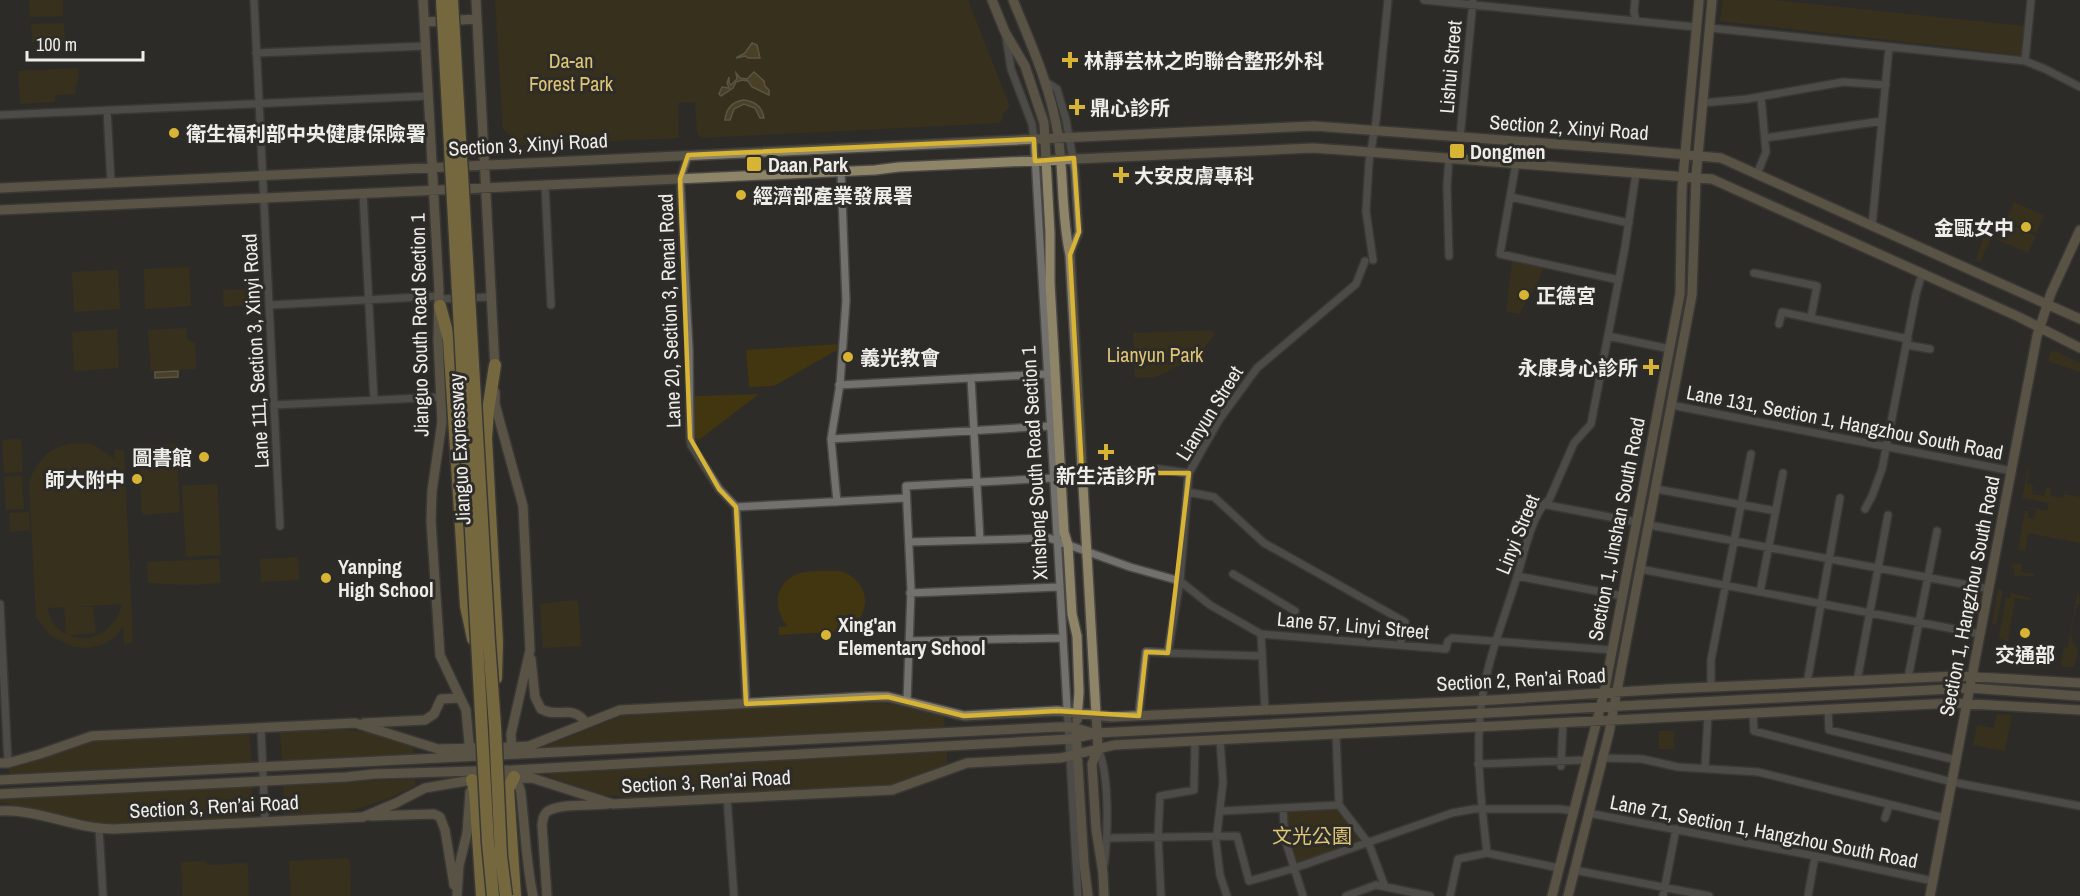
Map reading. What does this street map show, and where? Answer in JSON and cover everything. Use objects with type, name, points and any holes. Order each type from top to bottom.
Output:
[{"type":"highway","name":"Jianguo Expressway","points":[[442,0],[488,843],[494,896]]},
{"type":"highway","name":"Jianguo Expressway","points":[[452,0],[501,856],[506,896]]},
{"type":"highway","points":[[439,301],[449,339],[466,606],[478,660]]},
{"type":"highway","points":[[495,365],[488,411],[487,458],[497,642],[495,726]]},
{"type":"highway","points":[[514,774],[508,789],[515,896]]},
{"type":"highway","points":[[471,775],[475,791],[482,896]]},
{"type":"main road","name":"Jianguo South Road Section 1","points":[[423,0],[433,167],[442,422],[430,521],[440,655],[467,718],[471,775],[467,833],[459,866],[456,896]]},
{"type":"main road","points":[[476,0],[495,365],[495,404],[523,506],[530,650],[535,697],[541,709],[550,712],[576,713],[581,715],[586,723]]},
{"type":"main road","points":[[992,0],[1005,32],[1025,66],[1043,118],[1046,138],[1041,160]]},
{"type":"main road","points":[[1013,0],[1046,82],[1059,138],[1065,232],[1070,255],[1098,749],[1092,764],[1096,829],[1104,896]]},
{"type":"main road","name":"Section 1, Jinshan South Road","points":[[1552,896],[1604,693],[1680,294],[1685,154],[1699,0]]},
{"type":"main road","name":"Section 1, Jinshan South Road","points":[[1568,896],[1617,692],[1692,295],[1696,177],[1712,0]]},
{"type":"main road","points":[[425,22],[477,19]]},
{"type":"main road","name":"Section 2, Xinyi Road","points":[[1059,138],[1314,126],[1721,158],[2080,319]]},
{"type":"main road","name":"Section 3, Xinyi Road","points":[[0,188],[1059,138]]},
{"type":"main road","name":"Section 2, Xinyi Road","points":[[1041,160],[1313,148],[1696,177],[1717,181],[2019,317],[2080,348]]},
{"type":"main road","name":"Section 3, Xinyi Road","points":[[0,210],[545,186],[1041,160]]},
{"type":"main road","name":"Xinsheng South Road Section 1","points":[[1041,160],[1050,233],[1050,283],[1063,520],[1062,542],[1077,636],[1079,692],[1072,713],[1073,755],[1088,896]]},
{"type":"main road","name":"Section 1, Hangzhou South Road","points":[[1930,896],[2039,328],[2080,230]]},
{"type":"main road","points":[[530,650],[511,734],[514,774],[521,791],[527,865],[533,896]]},
{"type":"main road","name":"Section 2, Ren’ai Road","points":[[1072,713],[1096,716],[1139,716],[1972,676],[2080,683]]},
{"type":"main road","name":"Section 2, Ren’ai Road","points":[[1072,734],[1970,688],[2080,696]]},
{"type":"main road","name":"Section 3, Ren’ai Road","points":[[512,751],[620,710],[888,697],[964,716],[1072,713]]},
{"type":"main road","points":[[355,723],[425,720],[434,714],[441,699],[459,698]]},
{"type":"main road","points":[[1098,749],[1114,745],[1967,703],[2080,710]]},
{"type":"main road","name":"Section 3, Ren’ai Road","points":[[4,763],[92,736],[355,723],[431,747],[456,749],[470,753]]},
{"type":"main road","name":"Section 3, Ren’ai Road","points":[[0,780],[263,767],[512,751],[1072,734]]},
{"type":"main road","name":"Section 3, Ren’ai Road","points":[[0,794],[264,780],[514,774],[1072,734]]},
{"type":"main road","name":"Section 3, Ren’ai Road","points":[[514,774],[613,804],[892,790],[967,763],[1060,758],[1098,749]]},
{"type":"main road","name":"Section 3, Ren’ai Road","points":[[0,811],[16,810],[99,829],[363,817],[425,788],[471,775]]},
{"type":"main road","points":[[547,896],[544,815],[548,811],[561,807],[613,804]]},
{"type":"main road","points":[[0,805],[16,810]]},
{"type":"main road","points":[[363,817],[434,814],[440,817],[445,830],[456,896]]},
{"type":"street","name":"Lane 111, Section 3, Xinyi Road","points":[[254,0],[280,526]]},
{"type":"street","name":"Lianyun Street","points":[[1168,653],[1180,581],[1189,473],[1219,420],[1257,368],[1356,284],[1369,261],[1366,211],[1370,152],[1375,131],[1388,0]]},
{"type":"street","points":[[1424,0],[1473,3],[1696,27]]},
{"type":"street","points":[[1635,0],[1636,21]]},
{"type":"street","points":[[2025,61],[2031,0]]},
{"type":"street","name":"Lishui Street","points":[[1460,138],[1473,3]]},
{"type":"street","points":[[1710,28],[2025,61],[2080,87]]},
{"type":"street","name":"Xinsheng South Road Section 1","points":[[1005,32],[1011,69],[1032,124],[1041,160],[1047,374],[1054,478],[1062,542],[1059,587],[1062,638],[1072,713]]},
{"type":"street","points":[[256,53],[426,46]]},
{"type":"street","points":[[1872,226],[1889,47]]},
{"type":"street","points":[[1046,82],[1057,89],[1074,158],[1079,232],[1070,255]]},
{"type":"street","points":[[1702,103],[1761,97],[1843,82],[1886,85]]},
{"type":"street","points":[[0,115],[429,96]]},
{"type":"street","points":[[1757,174],[1766,152],[1761,97]]},
{"type":"street","points":[[107,110],[111,183]]},
{"type":"street","points":[[1765,138],[1882,121]]},
{"type":"street","name":"Lane 20, Section 3, Renai Road","points":[[688,155],[680,179],[689,349],[691,445],[718,489],[736,507]]},
{"type":"street","points":[[1449,158],[1447,186],[1449,256]]},
{"type":"street","points":[[1516,163],[1500,254],[1619,280]]},
{"type":"street","points":[[837,502],[831,439],[839,385],[846,287],[841,171]]},
{"type":"street","name":"Linyi Street","points":[[1487,853],[1478,764],[1482,700],[1525,547],[1542,504],[1549,500],[1574,443],[1592,424],[1636,173]]},
{"type":"street","points":[[545,186],[551,306]]},
{"type":"street","points":[[363,193],[374,400]]},
{"type":"street","points":[[1510,197],[1629,223]]},
{"type":"street","points":[[1754,273],[1817,286],[1811,317]]},
{"type":"street","points":[[1865,508],[1880,475],[1922,274]]},
{"type":"street","points":[[270,305],[369,300],[439,301],[491,297]]},
{"type":"street","points":[[1779,324],[1782,312],[1811,317],[1930,349]]},
{"type":"street","points":[[1608,336],[1670,349]]},
{"type":"street","points":[[839,385],[1047,374]]},
{"type":"street","points":[[971,378],[980,540]]},
{"type":"street","points":[[274,405],[441,397]]},
{"type":"street","name":"Lane 131, Section 1, Hangzhou South Road","points":[[1671,405],[2012,471]]},
{"type":"street","points":[[831,439],[1050,426]]},
{"type":"street","points":[[1711,687],[1711,660],[1751,454]]},
{"type":"street","points":[[1082,473],[1159,469],[1189,473]]},
{"type":"street","points":[[1760,592],[1783,473]]},
{"type":"street","points":[[907,702],[910,593],[906,486],[1054,478]]},
{"type":"street","points":[[1656,489],[1776,511]]},
{"type":"street","points":[[1188,492],[1214,497],[1263,543],[1405,622],[1400,645]]},
{"type":"street","points":[[746,704],[736,507],[906,498]]},
{"type":"street","points":[[1807,683],[1831,559],[1840,498]]},
{"type":"street","points":[[1542,504],[1636,522]]},
{"type":"street","points":[[1857,681],[1888,515]]},
{"type":"street","points":[[1648,525],[1989,589]]},
{"type":"street","points":[[1908,678],[1937,531]]},
{"type":"street","points":[[909,542],[1049,537],[1130,567],[1180,581]]},
{"type":"street","points":[[1641,569],[1980,634]]},
{"type":"street","points":[[1233,574],[1295,611]]},
{"type":"street","points":[[1517,576],[1623,596]]},
{"type":"street","name":"Lane 57, Linyi Street","points":[[1180,581],[1210,604],[1261,634],[1446,649],[1448,641],[1452,638],[1497,641]]},
{"type":"street","points":[[910,593],[1059,587]]},
{"type":"street","points":[[0,604],[4,763]]},
{"type":"street","points":[[1261,634],[1265,710]]},
{"type":"street","points":[[909,641],[1062,638]]},
{"type":"street","points":[[1497,641],[1612,650]]},
{"type":"street","points":[[1139,716],[1146,652],[1262,656]]},
{"type":"street","points":[[1828,710],[1829,729],[1956,760]]},
{"type":"street","points":[[1753,714],[1754,731],[1952,782],[2080,806]]},
{"type":"street","points":[[1705,768],[1708,716]]},
{"type":"street","points":[[1561,763],[1563,722]]},
{"type":"street","points":[[261,728],[265,821]]},
{"type":"street","points":[[1336,734],[1339,805],[1369,843],[1385,887]]},
{"type":"street","points":[[1220,740],[1223,782],[1216,842],[1220,875],[1227,896]]},
{"type":"street","points":[[1161,896],[1158,836],[1160,796],[1194,790],[1195,741]]},
{"type":"street","points":[[1098,749],[1103,761],[1108,838],[1103,873]]},
{"type":"street","name":"Xinsheng South Road Section 1","points":[[1073,755],[1078,896]]},
{"type":"street","points":[[1602,759],[1642,759],[1678,767],[1758,772],[1945,818]]},
{"type":"street","points":[[1478,764],[1561,763],[1586,760]]},
{"type":"street","points":[[728,797],[734,896]]},
{"type":"street","points":[[1221,811],[1339,805]]},
{"type":"street","points":[[1108,838],[1237,836],[1249,881],[1295,868],[1452,813],[1482,809],[1560,806],[1573,811]]},
{"type":"street","points":[[1885,818],[1889,806]]},
{"type":"street","points":[[1283,808],[1285,839],[1303,896]]},
{"type":"street","name":"Lane 71, Section 1, Hangzhou South Road","points":[[1588,813],[1933,881]]},
{"type":"street","points":[[99,829],[103,896]]},
{"type":"street","points":[[1663,896],[1676,829]]},
{"type":"street","points":[[1450,896],[1458,859],[1487,853],[1559,868]]},
{"type":"street","points":[[1808,896],[1815,856]]},
{"type":"street","points":[[1574,870],[1709,896]]},
{"type":"street","points":[[1346,896],[1376,885],[1430,896]]},
{"type":"highlighted area","points":[[1034,139],[1035,161],[1074,158],[1079,232],[1070,255],[1082,473],[1189,473],[1168,653],[1146,652],[1139,716],[1057,711],[964,716],[888,697],[746,704],[736,507],[719,489],[690,438],[680,179],[688,155]]},
{"type":"green space","points":[[29,0],[63,0],[63,16],[30,17]]},
{"type":"green space","name":"Da-an Forest Park","points":[[495,0],[968,0],[1010,107],[1003,113],[999,123],[702,138],[697,134],[695,102],[678,103],[679,138],[520,145],[503,129]]},
{"type":"green space","points":[[1723,0],[1772,0],[2024,26],[2021,55],[1720,21]]},
{"type":"green space","points":[[64,23],[65,41],[32,42],[31,24]]},
{"type":"green space","points":[[78,68],[76,94],[55,95],[55,102],[20,104],[18,71]]},
{"type":"green space","points":[[2014,202],[2044,216],[2036,233],[2006,220]]},
{"type":"green space","points":[[2006,222],[2036,236],[2028,253],[1998,240]]},
{"type":"green space","points":[[1986,237],[1991,239],[1980,262],[1976,260],[1983,239]]},
{"type":"green space","points":[[1512,262],[1543,268],[1539,280],[1519,314],[1506,311]]},
{"type":"green space","points":[[189,267],[191,306],[145,309],[144,269]]},
{"type":"green space","points":[[118,270],[120,309],[74,312],[72,272]]},
{"type":"green space","points":[[245,289],[246,305],[224,307],[223,290]]},
{"type":"green space","points":[[186,328],[187,339],[195,343],[196,369],[151,371],[148,330]]},
{"type":"green space","points":[[117,329],[119,368],[74,371],[72,332]]},
{"type":"green space","name":"Lianyun Park","points":[[1213,330],[1215,334],[1198,356],[1156,377],[1135,378],[1133,333]]},
{"type":"green space","points":[[838,344],[837,350],[774,386],[749,387],[746,350]]},
{"type":"green space","points":[[2055,351],[2080,363],[2080,372],[2048,361],[2050,352]]},
{"type":"green space","points":[[759,394],[699,440],[694,437],[695,396]]},
{"type":"green space","points":[[21,439],[23,472],[4,473],[2,440]]},
{"type":"green space","points":[[71,444],[94,445],[115,460],[114,450],[124,450],[133,642],[124,644],[123,627],[114,638],[102,645],[85,648],[71,646],[50,635],[36,617],[29,481],[43,458],[55,449]],"holes":[[[122,604],[115,621],[102,633],[86,638],[68,635],[96,633],[93,607],[72,607]],[[64,607],[66,634],[54,624],[48,608]]]},
{"type":"green space","points":[[176,444],[180,512],[142,515],[138,446]]},
{"type":"green space","points":[[2028,469],[2027,484],[2033,485],[2032,494],[2044,496],[2046,488],[2051,488],[2050,496],[2063,498],[2064,494],[2080,497],[2080,543],[2028,533],[2025,551],[2018,550],[2025,511],[2028,511],[2028,518],[2034,519],[2036,510],[2021,506],[2047,511],[2049,503],[2022,498]]},
{"type":"green space","points":[[22,476],[24,509],[6,510],[4,477]]},
{"type":"green space","points":[[217,484],[221,555],[186,557],[182,486]]},
{"type":"green space","points":[[29,512],[30,530],[10,532],[9,513]]},
{"type":"green space","points":[[298,557],[299,580],[261,582],[260,559]]},
{"type":"green space","points":[[219,559],[221,583],[188,585],[148,583],[147,562]]},
{"type":"green space","points":[[2013,563],[2022,565],[2021,572],[2034,574],[2034,577],[2014,576]]},
{"type":"green space","points":[[840,571],[855,579],[864,592],[864,607],[857,622],[866,622],[867,630],[779,635],[779,627],[788,626],[779,612],[778,604],[778,596],[786,582],[792,576],[801,573]]},
{"type":"green space","points":[[1998,589],[2003,590],[1996,625],[1992,624]]},
{"type":"green space","points":[[2078,589],[2080,604],[2077,604],[2071,634],[2074,645],[2078,649],[2074,667],[2063,667],[2061,664],[2064,647],[2068,648]]},
{"type":"green space","points":[[2011,593],[2030,598],[2030,600],[2015,598],[2008,642],[1999,638],[2006,598],[2010,598]]},
{"type":"green space","points":[[576,600],[581,646],[543,648],[540,604]]},
{"type":"green space","points":[[881,702],[944,716],[945,729],[547,749],[547,746],[625,715]]},
{"type":"green space","points":[[1997,714],[2012,715],[2005,751],[1973,745],[1977,725],[1994,728]]},
{"type":"green space","points":[[336,729],[372,733],[413,748],[414,756],[282,762],[280,732]]},
{"type":"green space","points":[[1659,731],[1674,731],[1674,749],[1659,749]]},
{"type":"green space","points":[[249,733],[252,763],[9,775],[9,768],[94,741]]},
{"type":"green space","points":[[947,752],[947,765],[893,784],[872,786],[627,797],[605,795],[548,776],[548,773]]},
{"type":"green space","points":[[415,779],[415,786],[348,812],[284,816],[283,785]]},
{"type":"green space","points":[[252,787],[253,817],[98,824],[0,802],[0,799]]},
{"type":"green space","name":"文光公園","points":[[1338,808],[1364,843],[1296,866],[1287,840],[1285,811]]},
{"type":"green space","points":[[346,858],[350,862],[351,896],[291,896],[290,861]]},
{"type":"green space","points":[[204,861],[210,865],[245,863],[248,866],[249,896],[183,896],[181,862]]},
{"type":"shaded area","points":[[752,43],[757,45],[760,58],[745,56],[736,58],[745,53]]},
{"type":"shaded area","points":[[754,72],[764,81],[769,95],[752,87],[748,81],[742,80],[736,82],[733,88],[721,96],[719,94],[722,87],[729,88],[727,83],[729,77],[731,85],[737,79],[736,73],[740,78],[747,79]]},
{"type":"shaded area","points":[[743,100],[757,105],[762,110],[764,118],[760,118],[755,108],[744,104],[734,109],[730,120],[725,120],[730,107]]},
{"type":"shaded area","points":[[178,371],[178,377],[155,378],[155,372]]},
{"type":"place","name":"林靜芸林之昀聯合整形外科","points":[[1070,60]]},
{"type":"place","name":"鼎心診所","points":[[1077,107]]},
{"type":"place","name":"衛生福利部中央健康保險署","points":[[174,133]]},
{"type":"place","name":"Dongmen","points":[[1457,151]]},
{"type":"place","name":"Daan Park","points":[[754,164]]},
{"type":"place","name":"大安皮膚專科","points":[[1121,175]]},
{"type":"place","name":"經濟部產業發展署","points":[[741,195]]},
{"type":"place","name":"金甌女中","points":[[2026,227]]},
{"type":"place","name":"正德宮","points":[[1524,295]]},
{"type":"place","name":"義光教會","points":[[848,357]]},
{"type":"place","name":"永康身心診所","points":[[1651,367]]},
{"type":"place","name":"新生活診所","points":[[1106,452]]},
{"type":"place","name":"圖書館","points":[[204,457]]},
{"type":"place","name":"師大附中","points":[[137,479]]},
{"type":"place","name":"Yanping High School","points":[[326,578]]},
{"type":"place","name":"交通部","points":[[2025,633]]},
{"type":"place","name":"Xing'an Elementary School","points":[[826,635]]}]
